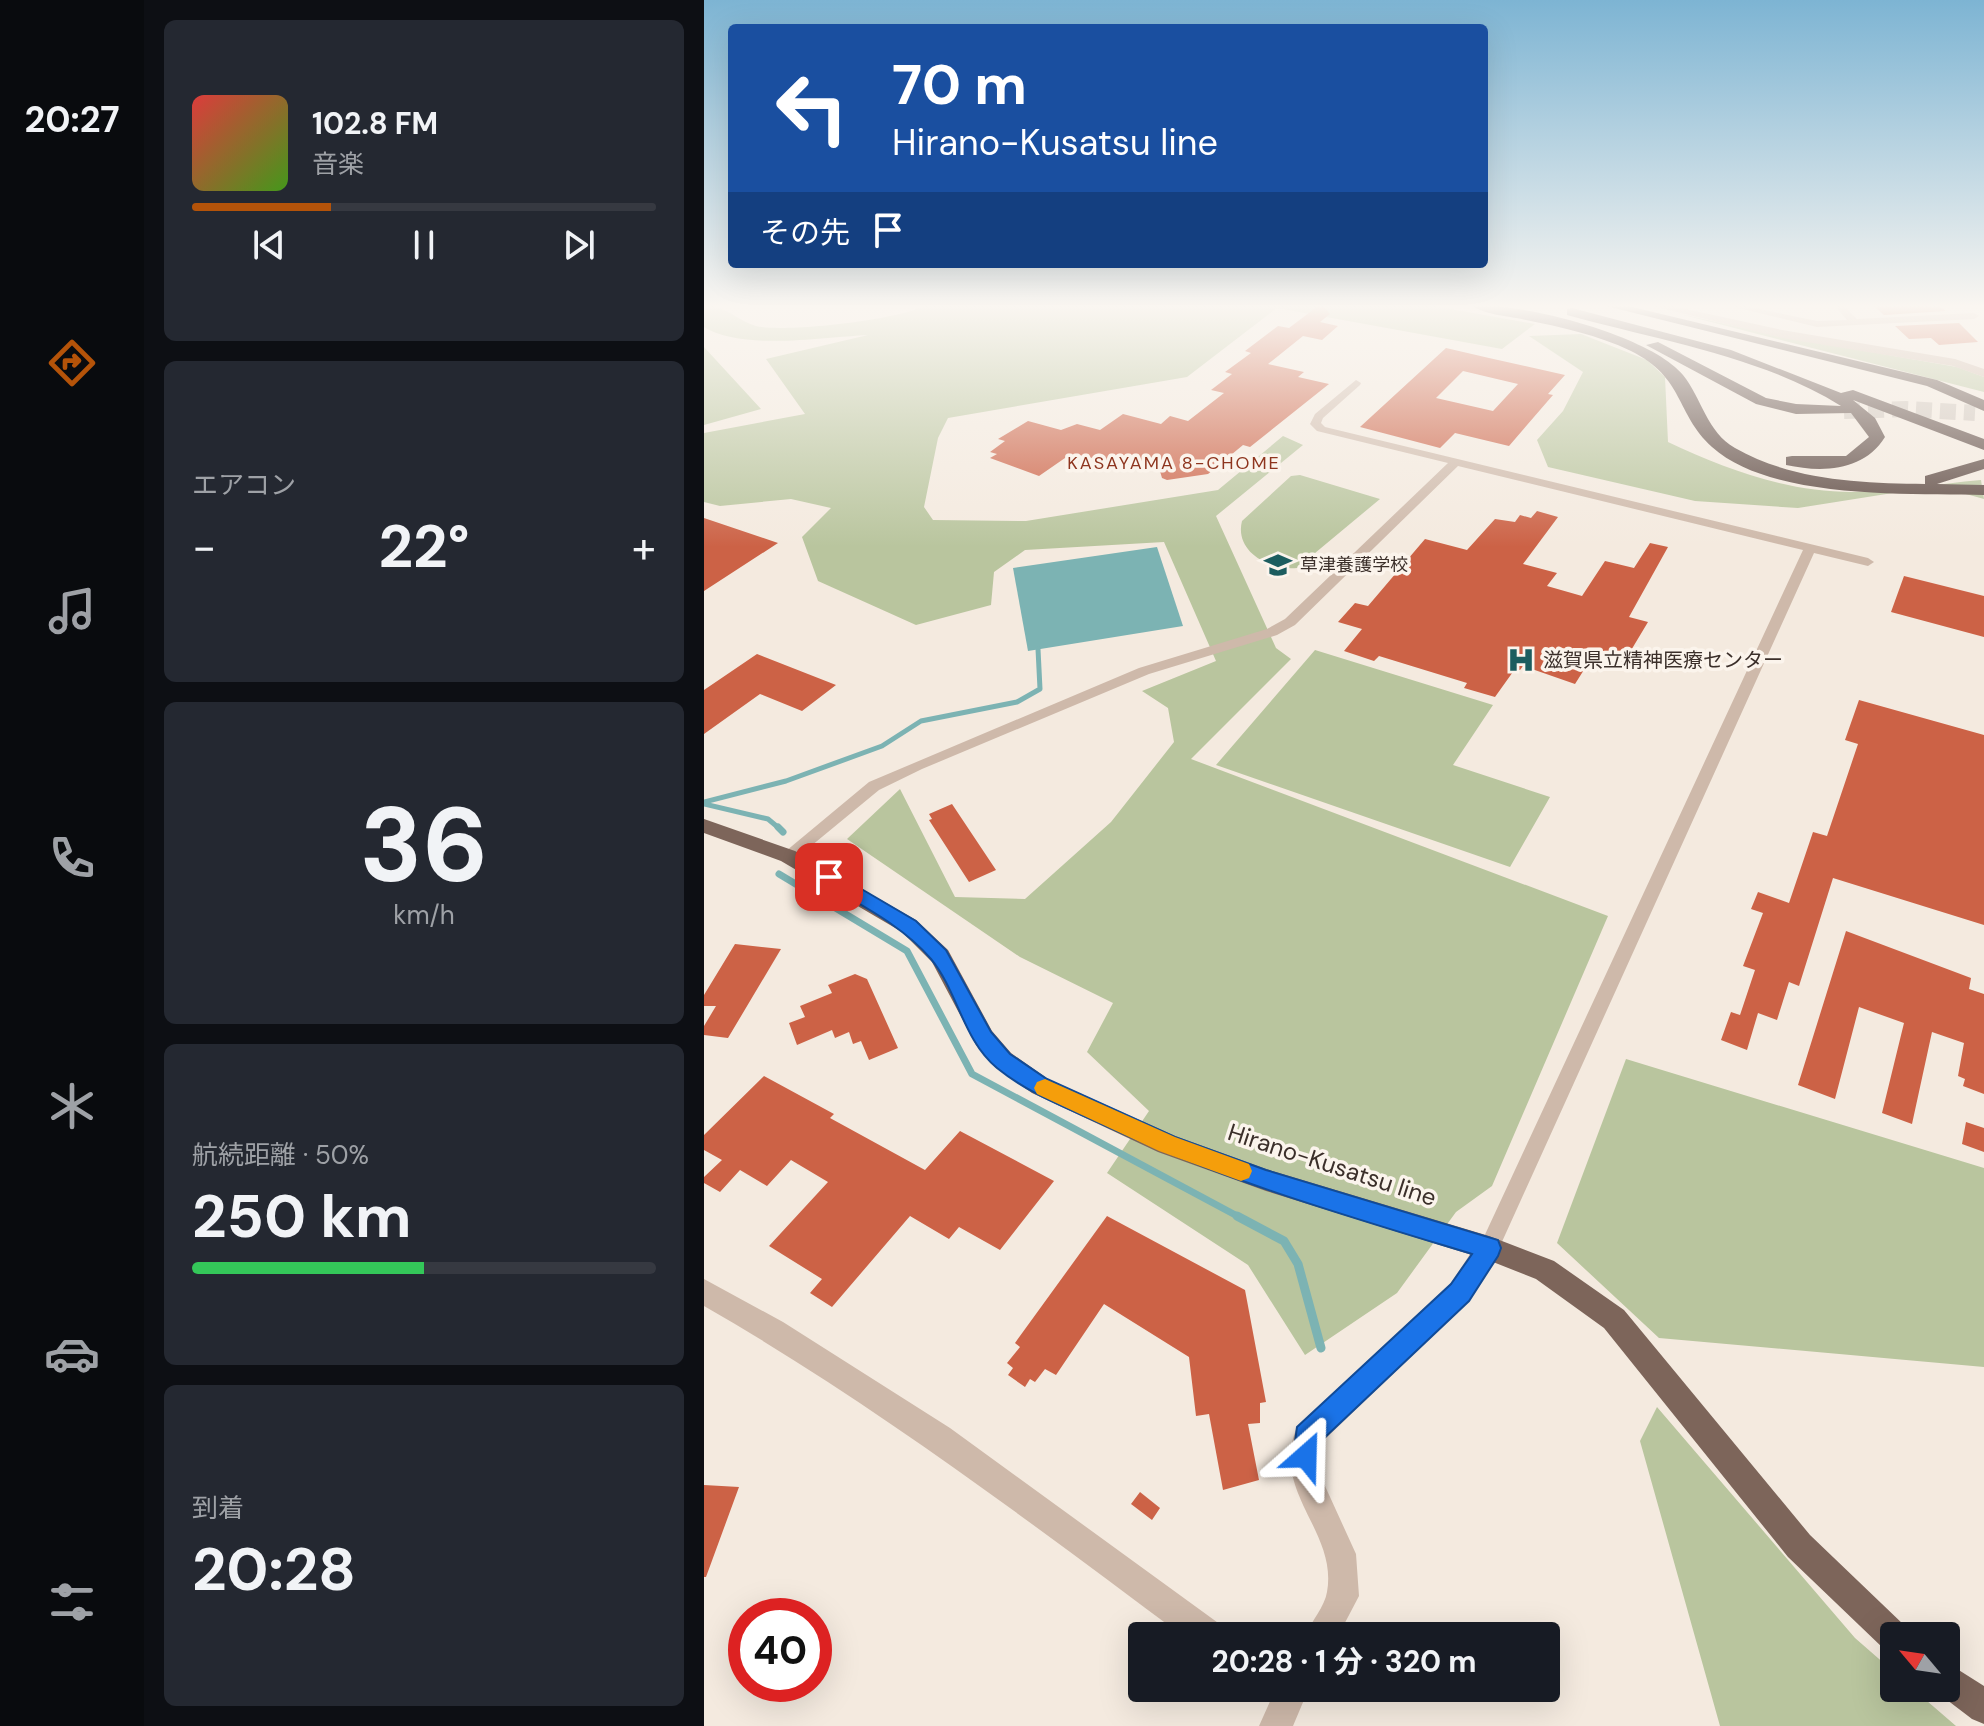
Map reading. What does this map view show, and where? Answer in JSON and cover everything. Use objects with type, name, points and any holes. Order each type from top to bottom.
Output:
[{"type":"highway","points":[[1680,387],[1704,430],[1730,452],[1779,472],[1837,483],[1901,489],[1984,490]]},
{"type":"highway","points":[[1698,387],[1715,423],[1738,444],[1755,452],[1815,464],[1850,460],[1873,446],[1877,437],[1874,427],[1853,407],[1813,387]]},
{"type":"highway","points":[[1727,387],[1761,401],[1796,409],[1844,411]]},
{"type":"highway","points":[[1829,387],[1984,445]]},
{"type":"highway","points":[[1859,387],[1984,433]]},
{"type":"highway","points":[[1938,387],[1948,389],[1981,411]]},
{"type":"highway","points":[[1837,483],[1929,480],[1984,464]]},
{"type":"main road","name":"Hirano-Kusatsu line","points":[[704,826],[788,856],[909,926],[940,956],[984,1038],[1003,1060],[1040,1086],[1167,1144],[1266,1180],[1489,1248],[1545,1270],[1614,1319],[1799,1546],[1880,1624]]},
{"type":"main road","points":[[1960,1689],[1984,1707]]},
{"type":"street","points":[[1352,387],[1319,416],[1315,424],[1321,429],[1868,562]]},
{"type":"street","points":[[788,856],[874,786],[1144,671],[1272,632],[1290,622],[1456,462]]},
{"type":"street","points":[[1329,1622],[1343,1596],[1341,1554],[1305,1476],[1307,1437],[1460,1292],[1489,1248],[1810,548]]},
{"type":"street","points":[[704,1292],[773,1331],[940,1438],[1191,1622]]},
{"type":"street","points":[[1276,1726],[1285,1702]]},
{"type":"green space","points":[[704,387],[740,387],[761,409],[704,425]]},
{"type":"green space","points":[[786,387],[1131,387],[948,418],[938,438],[924,507],[933,520],[1026,521],[1218,490],[1283,436],[1303,445],[1216,516],[1276,648],[1291,659],[1191,759],[1608,916],[1492,1186],[1456,1212],[1397,1293],[1305,1355],[1248,1265],[1107,1173],[1149,1111],[1087,1052],[1113,1003],[1020,957],[847,839],[900,789],[955,897],[1025,899],[1111,822],[1174,742],[1168,708],[1142,691],[1216,661],[1164,542],[1025,550],[994,572],[991,605],[916,625],[818,581],[802,537],[831,508],[791,499],[720,506],[704,502],[704,433],[805,414]]},
{"type":"green space","points":[[1576,387],[1665,387],[1668,442],[1757,477],[1804,488],[1852,492],[1981,480],[1984,499],[1937,486],[1798,508],[1695,501],[1548,467],[1537,440],[1563,411]]},
{"type":"green space","points":[[1963,387],[1984,387],[1984,392]]},
{"type":"green space","points":[[1300,475],[1380,499],[1297,568],[1266,563],[1244,542],[1242,521],[1291,476]]},
{"type":"green space","points":[[1315,650],[1493,705],[1453,765],[1550,797],[1510,867],[1216,765]]},
{"type":"green space","points":[[1626,1059],[1984,1168],[1984,1367],[1659,1338],[1557,1243]]},
{"type":"green space","points":[[1657,1407],[1855,1638],[1880,1660],[1880,1702],[1928,1702],[1956,1726],[1720,1726],[1640,1441]]},
{"type":"water","points":[[1157,547],[1183,626],[1028,651],[1013,568]]},
{"type":"building","points":[[1216,387],[1326,387],[1250,447],[1243,445],[1208,474],[1167,480],[1162,478],[1157,461],[1146,470],[1079,455],[1072,460],[1065,458],[1039,476],[990,458],[997,454],[990,452],[1005,441],[998,439],[1028,421],[1061,430],[1077,424],[1100,430],[1123,414],[1161,424],[1170,416],[1188,421],[1224,393],[1211,390]]},
{"type":"building","points":[[1404,387],[1447,387],[1436,398],[1493,411],[1516,387],[1555,387],[1548,394],[1553,395],[1509,446],[1455,433],[1440,448],[1360,427]]},
{"type":"building","points":[[1537,511],[1558,517],[1523,564],[1557,573],[1547,586],[1582,596],[1605,561],[1634,568],[1650,543],[1668,547],[1629,617],[1648,622],[1624,662],[1594,654],[1575,684],[1523,666],[1520,670],[1515,669],[1495,697],[1464,688],[1467,683],[1379,656],[1374,661],[1344,651],[1362,629],[1338,622],[1355,603],[1368,606],[1425,539],[1467,550],[1495,519],[1515,522],[1520,515],[1531,518]]},
{"type":"building","points":[[704,518],[778,543],[704,591]]},
{"type":"building","points":[[1904,576],[1984,596],[1984,637],[1891,612]]},
{"type":"building","points":[[757,654],[836,685],[802,711],[760,694],[704,734],[704,690]]},
{"type":"building","points":[[1859,700],[1984,735],[1984,925],[1833,878],[1799,986],[1789,982],[1777,1020],[1758,1013],[1747,1050],[1721,1040],[1731,1012],[1740,1015],[1755,970],[1743,966],[1763,913],[1751,909],[1758,892],[1789,903],[1813,832],[1827,836],[1858,744],[1845,740]]},
{"type":"building","points":[[952,804],[996,870],[969,882],[929,820],[932,819],[929,814]]},
{"type":"building","points":[[1846,931],[1971,978],[1969,989],[1984,994],[1984,1094],[1963,1086],[1965,1079],[1958,1076],[1964,1043],[1932,1032],[1912,1124],[1882,1113],[1904,1023],[1859,1007],[1835,1099],[1798,1085]]},
{"type":"building","points":[[735,944],[781,949],[728,1038],[704,1035],[704,1026],[716,1006],[704,1006],[704,995]]},
{"type":"building","points":[[855,974],[867,979],[898,1048],[869,1060],[861,1041],[853,1044],[849,1032],[835,1038],[832,1030],[797,1045],[789,1023],[805,1017],[800,1006],[832,993],[828,985]]},
{"type":"building","points":[[764,1076],[834,1114],[830,1118],[925,1170],[960,1131],[1054,1181],[1000,1250],[959,1227],[949,1239],[910,1216],[832,1307],[810,1293],[822,1279],[769,1246],[828,1182],[791,1160],[767,1186],[740,1170],[720,1192],[704,1183],[704,1177],[722,1160],[704,1150],[704,1135]]},
{"type":"building","points":[[1966,1122],[1984,1128],[1984,1152],[1962,1144]]},
{"type":"building","points":[[1107,1216],[1245,1290],[1266,1402],[1260,1403],[1260,1423],[1248,1424],[1259,1480],[1223,1490],[1209,1414],[1196,1416],[1189,1357],[1104,1304],[1056,1375],[1045,1369],[1035,1382],[1030,1379],[1025,1387],[1008,1375],[1013,1368],[1007,1363],[1020,1347],[1015,1343]]},
{"type":"building","points":[[704,1485],[739,1487],[706,1577],[704,1577]]},
{"type":"building","points":[[1140,1492],[1160,1508],[1152,1520],[1131,1504]]},
{"type":"waterway","points":[[704,802],[786,781],[882,746],[921,721],[1017,702],[1040,689],[1038,649]]},
{"type":"waterway","points":[[704,804],[768,819],[780,829]]},
{"type":"waterway","points":[[780,829],[783,832]]},
{"type":"waterway","points":[[779,874],[907,951],[972,1074],[1241,1218]]},
{"type":"waterway","points":[[1237,1216],[1284,1241],[1298,1264],[1321,1348]]},
{"type":"tunnel","points":[[1844,411],[1906,409],[1975,413]]},
{"type":"slow traffic","points":[[1045,1088],[1167,1144],[1241,1171]]},
{"type":"place","name":"草津養護学校","points":[[1278,565]]},
{"type":"place","name":"滋賀県立精神医療センター","points":[[1521,660]]},
{"type":"district","name":"KASAYAMA 8-CHOME","points":[[1174,463]]},
{"type":"route","points":[[829,877],[909,926],[940,956],[984,1038],[1003,1060],[1040,1086],[1167,1144],[1266,1180],[1489,1248],[1460,1292],[1307,1437],[1306,1456]]}]
